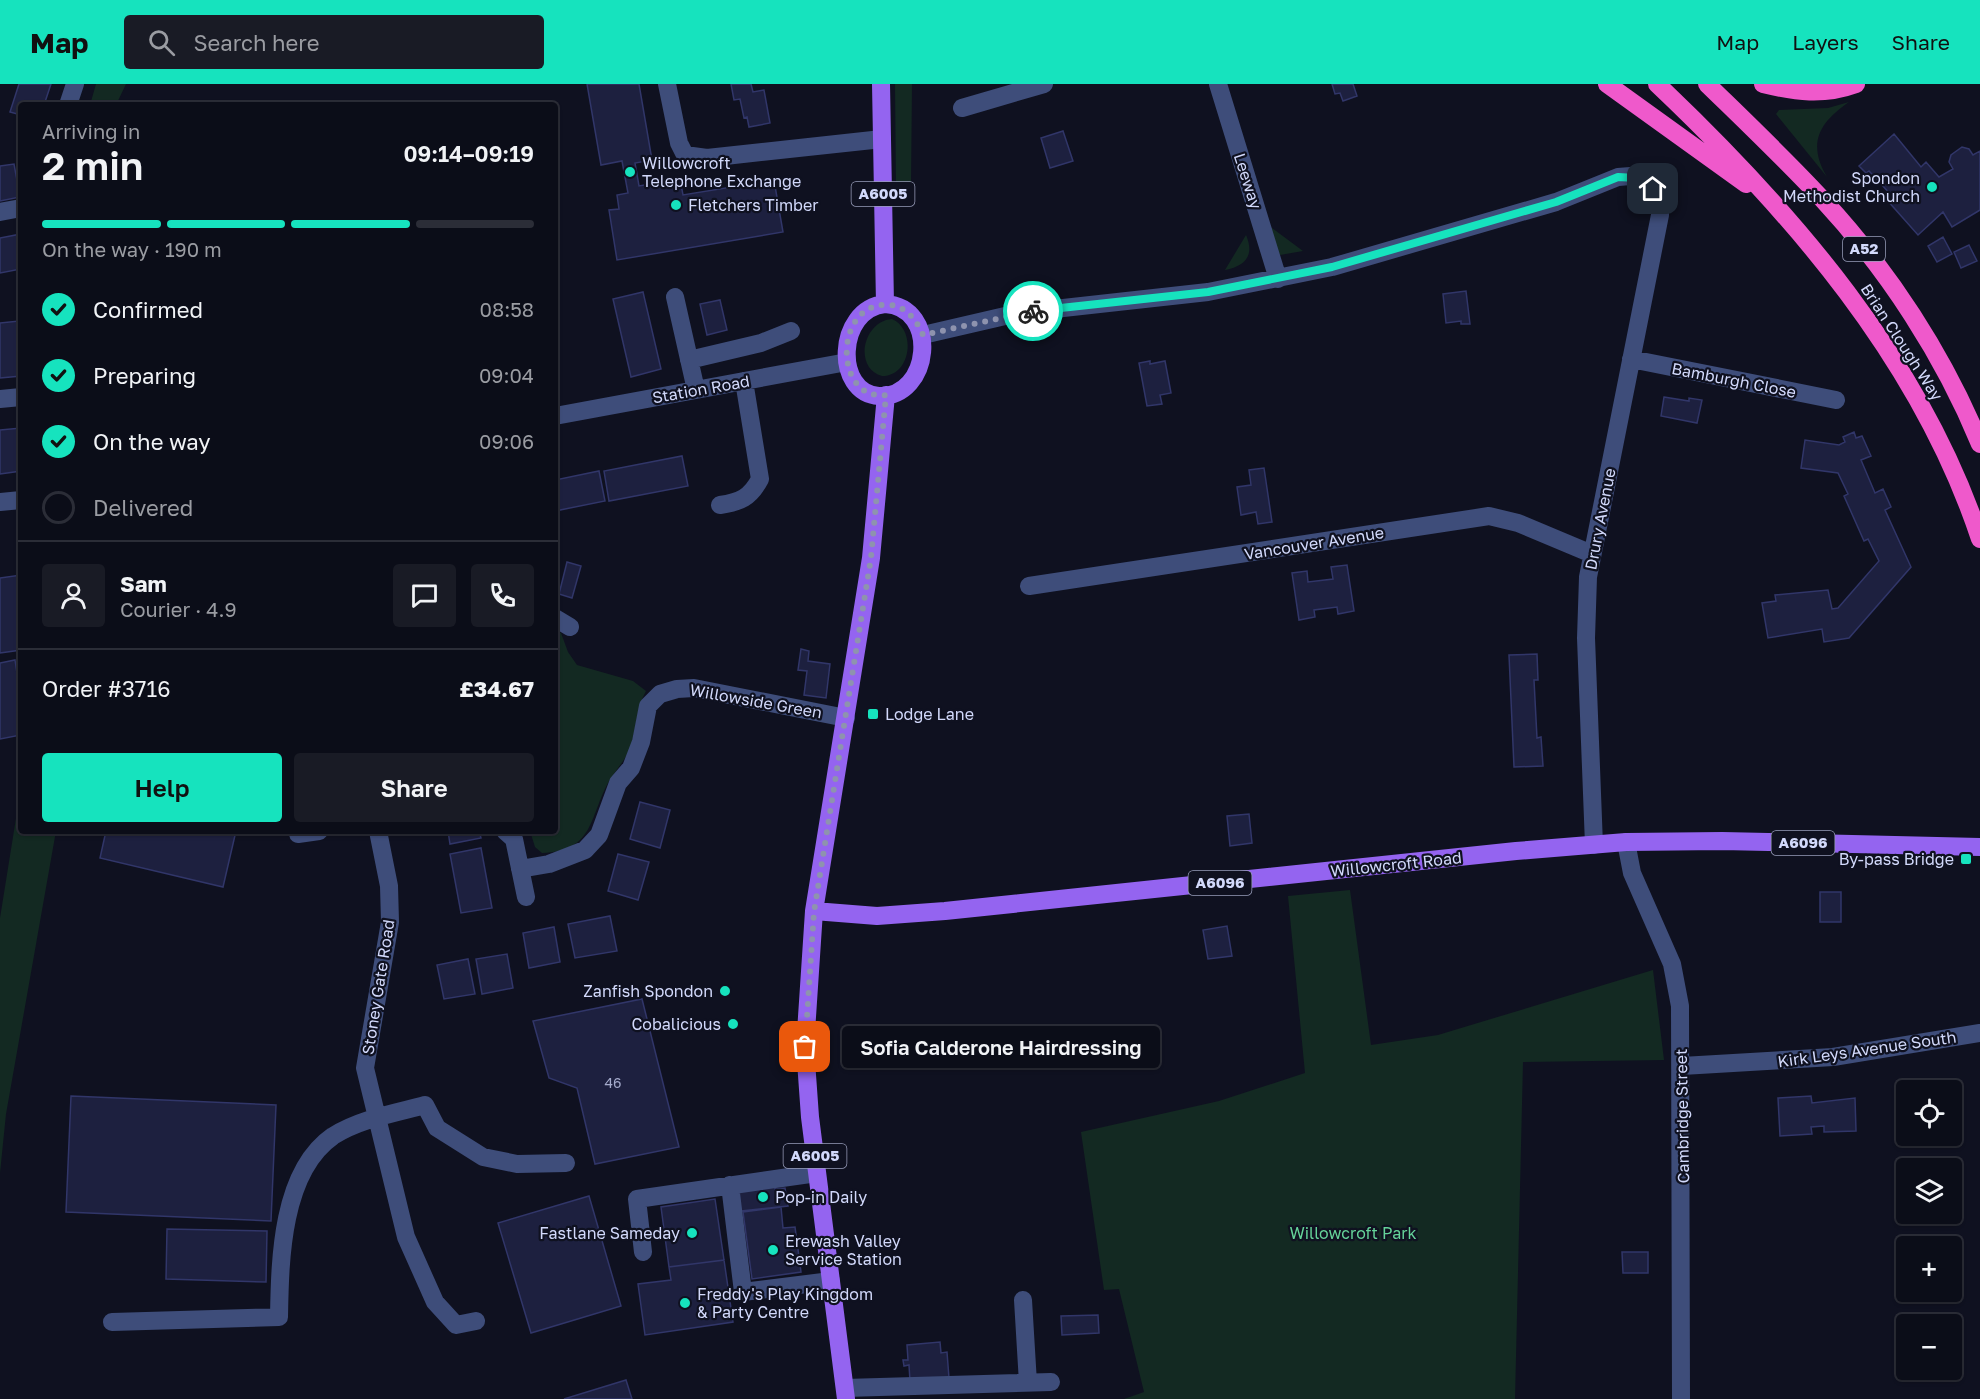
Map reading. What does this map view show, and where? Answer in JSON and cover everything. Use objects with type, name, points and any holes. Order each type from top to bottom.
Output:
[{"type":"highway","points":[[1607,84],[1730,175],[1763,194]]},
{"type":"highway","name":"Brian Clough Way","points":[[1657,84],[1693,117],[1763,194],[1844,289],[1896,362],[1937,436],[1980,539]]},
{"type":"highway","name":"Brian Clough Way","points":[[1707,84],[1824,201],[1882,272],[1939,362],[1980,444]]},
{"type":"highway","points":[[1763,84],[1811,93],[1831,92],[1856,84]]},
{"type":"main road","name":"A6005","points":[[881,84],[885,304]]},
{"type":"main road","points":[[885,304],[894,305],[909,313],[923,335],[919,369],[909,383],[886,395],[873,395],[854,381],[847,362],[847,341],[863,311],[885,304]]},
{"type":"main road","name":"A6005","points":[[846,1394],[817,1173],[805,1047],[814,912],[871,558],[886,395]]},
{"type":"main road","name":"Willowcroft Road","points":[[814,912],[877,916],[945,911],[1626,842],[1722,841],[1980,847]]},
{"type":"street","points":[[69,102],[75,84]]},
{"type":"street","points":[[667,84],[679,143],[685,155],[707,158],[882,139]]},
{"type":"street","points":[[962,108],[1044,84]]},
{"type":"street","name":"Leeway","points":[[1218,84],[1278,279]]},
{"type":"street","name":"Drury Avenue","points":[[1278,279],[1421,243],[1556,202],[1618,177],[1641,180],[1653,189],[1658,197],[1660,215],[1588,577],[1586,638],[1594,845]]},
{"type":"street","points":[[0,212],[18,209]]},
{"type":"street","points":[[923,335],[1018,313],[1208,292],[1278,279]]},
{"type":"street","points":[[675,297],[696,390]]},
{"type":"street","points":[[689,360],[761,343],[791,331]]},
{"type":"street","name":"Bamburgh Close","points":[[1631,359],[1836,400]]},
{"type":"street","name":"Station Road","points":[[558,415],[847,362]]},
{"type":"street","points":[[720,505],[739,502],[753,493],[760,479],[744,381]]},
{"type":"street","points":[[0,399],[18,397]]},
{"type":"street","points":[[0,502],[18,500]]},
{"type":"street","name":"Vancouver Avenue","points":[[1029,586],[1489,516],[1518,523],[1592,554]]},
{"type":"street","name":"Willowside Green","points":[[520,869],[549,864],[585,850],[599,835],[618,783],[631,768],[641,742],[648,706],[660,693],[694,688],[846,718]]},
{"type":"street","name":"Stoney Gate Road","points":[[379,834],[389,886],[390,922],[365,1068],[406,1237],[435,1302],[456,1325],[476,1321]]},
{"type":"street","points":[[510,835],[526,897]]},
{"type":"street","name":"Cambridge Street","points":[[1626,842],[1632,873],[1661,938],[1678,986],[1682,1066],[1681,1399]]},
{"type":"street","name":"Kirk Leys Avenue South","points":[[1682,1066],[1833,1057],[1980,1033]]},
{"type":"street","points":[[112,1322],[279,1317],[280,1262],[288,1214],[300,1177],[333,1137],[378,1116],[425,1105],[437,1128],[483,1158],[517,1164],[566,1163]]},
{"type":"street","points":[[643,1252],[637,1199],[817,1173]]},
{"type":"street","points":[[730,1185],[743,1292],[831,1281]]},
{"type":"street","points":[[1023,1299],[1028,1383]]},
{"type":"street","points":[[846,1394],[1051,1382]]},
{"type":"green space","points":[[96,84],[126,84],[117,102],[91,102]]},
{"type":"green space","points":[[895,84],[912,84],[911,184],[896,185]]},
{"type":"green space","points":[[1849,102],[1830,118],[1819,135],[1818,154],[1827,177],[1776,114],[1779,110],[1828,108]]},
{"type":"green space","points":[[1264,222],[1303,251],[1280,255]]},
{"type":"green space","points":[[1246,235],[1249,242],[1249,254],[1246,259],[1238,266],[1225,270]]},
{"type":"green space","points":[[892,319],[905,333],[907,352],[899,369],[892,374],[882,376],[867,364],[865,345],[874,328]]},
{"type":"green space","points":[[558,631],[577,665],[633,681],[646,691],[638,711],[630,749],[608,783],[581,839],[572,846],[559,851],[542,853],[535,847],[531,834],[558,834]]},
{"type":"green space","points":[[18,806],[18,834],[55,834],[6,1114],[0,1173],[0,918]]},
{"type":"green space","name":"Willowcroft Park","points":[[1350,890],[1371,1045],[1438,1035],[1653,970],[1664,1060],[1523,1062],[1515,1399],[1124,1399],[1144,1392],[1119,1289],[1104,1290],[1081,1132],[1219,1101],[1305,1073],[1288,896]]},
{"type":"building","points":[[19,84],[51,84],[45,102],[18,102],[18,114],[10,112]]},
{"type":"building","name":"Willowcroft Telephone Exchange","points":[[587,84],[639,84],[652,160],[635,163],[639,186],[680,179],[683,195],[774,180],[783,232],[617,260],[609,210],[619,209],[617,195],[628,193],[622,161],[601,165]]},
{"type":"building","points":[[731,84],[751,84],[753,92],[764,90],[770,123],[749,127],[747,117],[744,118],[740,99],[734,100]]},
{"type":"building","points":[[1332,84],[1353,84],[1357,96],[1343,101],[1340,93],[1335,94]]},
{"type":"building","points":[[1063,131],[1073,161],[1050,168],[1041,138]]},
{"type":"building","name":"Spondon Methodist Church","points":[[1894,134],[1921,167],[1926,162],[1939,177],[1953,169],[1949,162],[1951,155],[1962,147],[1969,149],[1973,155],[1980,151],[1980,210],[1952,227],[1943,212],[1918,235],[1887,200],[1892,196],[1869,171],[1866,173],[1859,166]]},
{"type":"building","points":[[14,164],[18,197],[0,201],[0,166]]},
{"type":"building","points":[[18,235],[18,270],[0,273],[0,238]]},
{"type":"building","points":[[1943,237],[1952,254],[1937,262],[1928,246]]},
{"type":"building","points":[[1969,245],[1977,261],[1961,268],[1954,252]]},
{"type":"building","points":[[1466,291],[1470,324],[1461,324],[1461,321],[1446,323],[1443,294]]},
{"type":"building","points":[[643,292],[661,369],[631,377],[613,299]]},
{"type":"building","points":[[720,300],[727,330],[707,335],[700,304]]},
{"type":"building","points":[[18,321],[18,376],[0,378],[0,323]]},
{"type":"building","points":[[1150,361],[1150,364],[1165,361],[1171,393],[1160,395],[1162,404],[1147,406],[1139,363]]},
{"type":"building","points":[[1664,397],[1689,401],[1689,398],[1702,400],[1697,423],[1661,416]]},
{"type":"building","points":[[18,428],[18,471],[0,474],[0,430]]},
{"type":"building","points":[[1854,432],[1856,438],[1862,436],[1871,456],[1861,460],[1875,493],[1883,489],[1891,507],[1885,510],[1911,567],[1849,638],[1824,642],[1822,629],[1768,638],[1762,603],[1776,601],[1775,595],[1828,590],[1832,609],[1838,608],[1879,561],[1868,539],[1864,541],[1844,496],[1848,494],[1838,473],[1801,468],[1805,440],[1839,445],[1845,442],[1843,437]]},
{"type":"building","points":[[682,456],[688,486],[609,501],[604,471]]},
{"type":"building","points":[[1264,468],[1272,522],[1258,524],[1256,512],[1241,515],[1237,487],[1251,485],[1249,470]]},
{"type":"building","points":[[599,471],[605,501],[558,510],[558,479]]},
{"type":"building","points":[[567,562],[581,566],[572,598],[559,594]]},
{"type":"building","points":[[1347,565],[1354,611],[1338,614],[1337,607],[1314,610],[1315,617],[1299,620],[1292,573],[1307,571],[1308,582],[1333,579],[1331,567]]},
{"type":"building","points":[[18,575],[18,650],[0,653],[0,578]]},
{"type":"building","points":[[801,649],[809,651],[808,661],[830,664],[826,698],[804,695],[807,671],[798,670]]},
{"type":"building","points":[[1537,654],[1538,680],[1534,680],[1537,738],[1541,737],[1543,766],[1514,767],[1509,655]]},
{"type":"building","points":[[15,660],[18,680],[18,736],[0,739],[0,663]]},
{"type":"building","points":[[640,802],[670,810],[660,848],[630,839]]},
{"type":"building","points":[[1249,814],[1252,843],[1230,846],[1227,816]]},
{"type":"building","points":[[105,834],[235,834],[223,887],[100,858]]},
{"type":"building","points":[[448,834],[480,834],[481,838],[450,844]]},
{"type":"building","points":[[481,848],[492,908],[461,913],[450,854]]},
{"type":"building","points":[[618,854],[649,862],[638,900],[608,891]]},
{"type":"building","points":[[1820,892],[1841,892],[1841,922],[1820,922]]},
{"type":"building","points":[[610,916],[617,951],[575,958],[568,924]]},
{"type":"building","points":[[1227,926],[1232,956],[1208,959],[1203,930]]},
{"type":"building","points":[[554,927],[560,962],[529,968],[523,933]]},
{"type":"building","points":[[507,954],[513,988],[482,994],[476,959]]},
{"type":"building","points":[[468,959],[475,994],[444,999],[437,965]]},
{"type":"building","points":[[642,999],[679,1147],[595,1164],[577,1088],[549,1078],[533,1021]]},
{"type":"building","points":[[71,1096],[276,1105],[271,1221],[66,1212]]},
{"type":"building","points":[[1811,1096],[1812,1103],[1855,1098],[1856,1131],[1824,1132],[1824,1126],[1811,1127],[1812,1134],[1780,1136],[1778,1098]]},
{"type":"building","name":"Pop-in Daily","points":[[774,1181],[775,1189],[785,1188],[788,1206],[741,1211],[737,1185]]},
{"type":"building","points":[[589,1196],[621,1306],[531,1333],[498,1223]]},
{"type":"building","name":"Fastlane Sameday","points":[[715,1199],[724,1260],[669,1267],[661,1207]]},
{"type":"building","name":"Erewash Valley Service Station","points":[[781,1207],[783,1228],[795,1227],[801,1272],[752,1279],[743,1212]]},
{"type":"building","points":[[167,1229],[267,1231],[266,1282],[166,1279]]},
{"type":"building","points":[[1622,1252],[1648,1252],[1648,1273],[1623,1273]]},
{"type":"building","name":"Freddy's Play Kingdom & Party Centre","points":[[724,1260],[733,1322],[645,1335],[638,1284],[671,1280],[669,1267]]},
{"type":"building","points":[[1098,1315],[1099,1333],[1062,1335],[1061,1316]]},
{"type":"building","points":[[940,1342],[941,1353],[947,1352],[949,1378],[910,1381],[909,1365],[904,1366],[903,1360],[908,1360],[907,1345]]},
{"type":"building","points":[[626,1380],[632,1399],[564,1399]]},
{"type":"way so far","points":[[805,1047],[814,912],[871,558],[886,395],[873,395],[854,381],[847,362],[847,341],[863,311],[877,305],[900,307],[909,313],[923,335],[1033,311]]},
{"type":"place","name":"Willowcroft Telephone Exchange","points":[[630,172]]},
{"type":"place","name":"Spondon Methodist Church","points":[[1932,187]]},
{"type":"place","name":"Fletchers Timber","points":[[676,205]]},
{"type":"place","name":"Lodge Lane","points":[[873,714]]},
{"type":"place","name":"By-pass Bridge","points":[[1966,859]]},
{"type":"place","name":"Zanfish Spondon","points":[[725,991]]},
{"type":"place","name":"Cobalicious","points":[[733,1024]]},
{"type":"place","name":"Sofia Calderone Hairdressing","points":[[805,1047]]},
{"type":"place","name":"Pop-in Daily","points":[[763,1197]]},
{"type":"place","name":"Fastlane Sameday","points":[[692,1233]]},
{"type":"place","name":"Erewash Valley Service Station","points":[[773,1250]]},
{"type":"place","name":"Freddy's Play Kingdom & Party Centre","points":[[685,1303]]},
{"type":"route","points":[[1033,311],[1208,292],[1332,267],[1556,202],[1612,178],[1624,176],[1636,178],[1653,189]]}]
